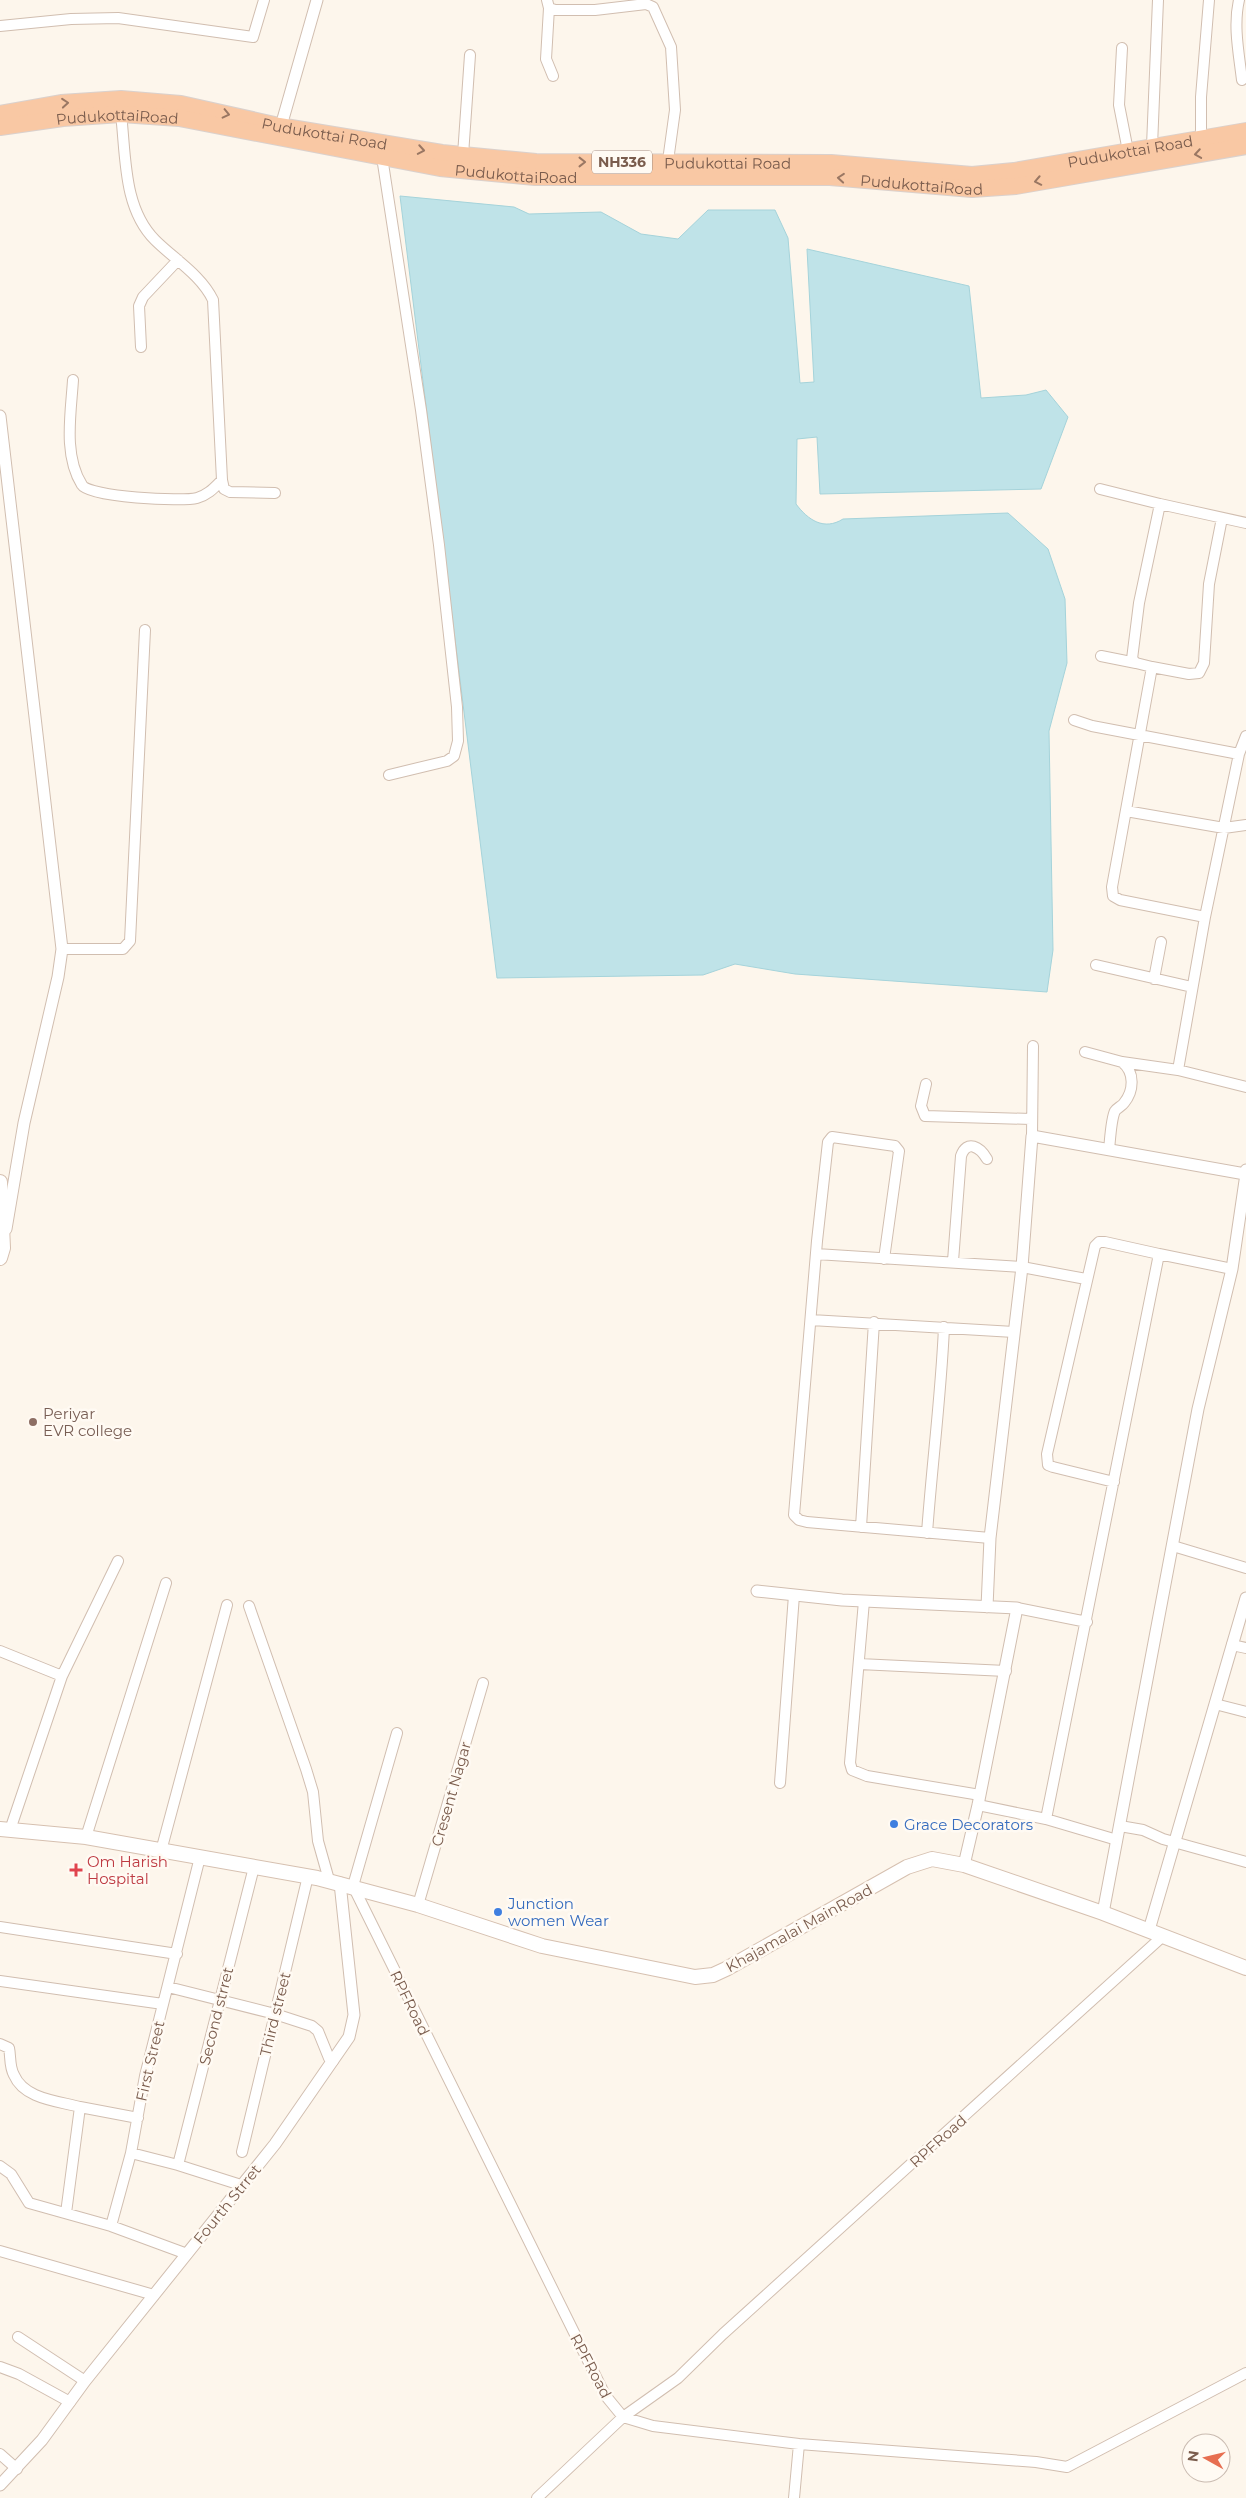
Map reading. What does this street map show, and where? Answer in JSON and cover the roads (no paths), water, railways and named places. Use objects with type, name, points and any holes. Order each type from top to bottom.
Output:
[{"type":"highway","name":"Pudukottai Road","points":[[0,114],[61,103],[121,99],[181,104],[279,132],[389,154],[463,156],[667,170],[831,163],[972,175],[1014,172],[1152,146],[1246,131]]},
{"type":"highway","name":"PudukottaiRoad","points":[[0,127],[63,118],[121,114],[179,118],[279,132]]},
{"type":"highway","name":"PudukottaiRoad","points":[[389,154],[440,168],[536,177],[667,170],[830,178],[972,189],[1016,186],[1246,146]]},
{"type":"main road","points":[[0,1182],[2,1253]]},
{"type":"main road","name":"Khajamalai MainRoad","points":[[5,1830],[86,1837],[308,1876],[341,1883],[418,1905],[542,1946],[686,1976],[703,1977],[713,1975],[764,1949],[907,1867],[932,1860],[964,1865],[1104,1912],[1246,1968]]},
{"type":"street","points":[[0,26],[71,19],[118,18],[253,37],[264,0]]},
{"type":"street","points":[[279,132],[317,0]]},
{"type":"street","points":[[1152,146],[1158,0]]},
{"type":"street","points":[[1201,138],[1201,97],[1209,0]]},
{"type":"street","points":[[1240,0],[1236,12],[1236,36],[1242,80]]},
{"type":"street","points":[[548,4],[546,59],[553,76]]},
{"type":"street","points":[[548,4],[555,10],[595,10],[646,4],[653,7],[671,47],[675,110],[667,170]]},
{"type":"street","points":[[1122,48],[1119,105],[1128,151]]},
{"type":"street","points":[[463,156],[470,55]]},
{"type":"street","points":[[121,114],[132,202],[139,220],[154,240],[178,260],[203,285],[213,300],[224,489],[230,492],[275,493]]},
{"type":"street","points":[[389,154],[438,535],[454,680],[458,741],[454,756],[447,761],[389,775]]},
{"type":"street","points":[[141,348],[139,306],[144,297],[178,260]]},
{"type":"street","points":[[73,380],[70,440],[74,466],[82,486],[87,490],[116,496],[185,499],[206,495],[222,480]]},
{"type":"street","points":[[0,416],[62,949],[58,977],[24,1123],[2,1253]]},
{"type":"street","points":[[1100,489],[1246,523]]},
{"type":"street","points":[[1136,663],[1132,659],[1139,604],[1160,504]]},
{"type":"street","points":[[1101,656],[1189,674],[1199,673],[1209,584],[1222,518]]},
{"type":"street","points":[[62,949],[123,949],[130,941],[145,630]]},
{"type":"street","points":[[1152,666],[1112,888],[1113,896],[1120,900],[1205,918]]},
{"type":"street","points":[[1074,720],[1239,754]]},
{"type":"street","points":[[1178,1070],[1205,918],[1239,754],[1246,736]]},
{"type":"street","points":[[1126,811],[1224,828],[1246,825]]},
{"type":"street","points":[[1154,979],[1161,942]]},
{"type":"street","points":[[1096,965],[1192,987]]},
{"type":"street","points":[[987,1607],[990,1538],[1022,1268],[1032,1136],[1033,1046]]},
{"type":"street","points":[[1085,1052],[1122,1062],[1178,1070],[1246,1087]]},
{"type":"street","points":[[1109,1150],[1115,1111],[1125,1103],[1131,1087],[1132,1074],[1130,1067],[1122,1062]]},
{"type":"street","points":[[926,1084],[921,1106],[925,1116],[1031,1118]]},
{"type":"street","points":[[884,1259],[898,1151],[895,1146],[839,1136],[832,1137],[828,1142],[816,1254],[794,1515],[799,1520],[807,1522],[990,1538]]},
{"type":"street","points":[[1032,1136],[1246,1173],[1232,1269],[1198,1409],[1104,1912]]},
{"type":"street","points":[[953,1261],[963,1149],[968,1146],[975,1146],[982,1149],[987,1159]]},
{"type":"street","points":[[1114,1482],[1053,1467],[1047,1461],[1092,1252],[1099,1242],[1232,1269]]},
{"type":"street","points":[[816,1254],[884,1259],[953,1261],[1022,1268],[1086,1279]]},
{"type":"street","points":[[1046,1819],[1159,1254]]},
{"type":"street","points":[[810,1320],[874,1322],[1014,1332]]},
{"type":"street","points":[[861,1527],[874,1322]]},
{"type":"street","points":[[927,1532],[932,1458],[942,1384],[944,1327]]},
{"type":"street","points":[[1173,1546],[1246,1568]]},
{"type":"street","points":[[5,1830],[62,1676],[118,1562]]},
{"type":"street","points":[[86,1837],[166,1583]]},
{"type":"street","points":[[756,1591],[864,1601],[1017,1608],[1086,1622]]},
{"type":"street","points":[[780,1783],[794,1595]]},
{"type":"street","points":[[1149,1930],[1246,1598]]},
{"type":"street","points":[[864,1601],[850,1763],[852,1770],[867,1776],[979,1800],[1117,1840]]},
{"type":"street","points":[[161,1851],[227,1605]]},
{"type":"street","name":"RPFRoad","points":[[249,1606],[313,1792],[318,1841],[605,2395],[624,2417],[678,2378],[723,2334],[1163,1936]]},
{"type":"street","points":[[964,1865],[1006,1671],[1017,1608]]},
{"type":"street","points":[[1232,1645],[1246,1648]]},
{"type":"street","points":[[0,1651],[62,1676]]},
{"type":"street","points":[[858,1664],[1006,1671]]},
{"type":"street","name":"Cresent Nagar","points":[[418,1905],[483,1683]]},
{"type":"street","points":[[1215,1704],[1246,1712]]},
{"type":"street","points":[[341,1883],[398,1733]]},
{"type":"street","points":[[1120,1826],[1143,1830],[1175,1842],[1246,1862]]},
{"type":"street","name":"First Street","points":[[112,2226],[131,2153],[145,2076],[200,1857]]},
{"type":"street","name":"Second strret","points":[[178,2165],[254,1867]]},
{"type":"street","name":"Third street","points":[[242,2152],[308,1876]]},
{"type":"street","name":"Fourth Strret","points":[[0,2485],[17,2469],[42,2440],[85,2382],[275,2144],[350,2036],[354,2015],[341,1883]]},
{"type":"street","points":[[0,1927],[177,1954]]},
{"type":"street","points":[[0,1981],[163,2004]]},
{"type":"street","points":[[168,1987],[275,2014],[312,2026],[318,2031],[329,2058],[333,2061]]},
{"type":"street","points":[[0,2044],[9,2048],[10,2064],[14,2077],[25,2090],[40,2097],[80,2107],[138,2118]]},
{"type":"street","points":[[66,2212],[80,2107]]},
{"type":"street","points":[[131,2153],[178,2165],[241,2185]]},
{"type":"street","points":[[0,2166],[10,2174],[29,2203],[112,2226],[187,2254]]},
{"type":"street","points":[[0,2252],[154,2295]]},
{"type":"street","points":[[18,2337],[85,2382]]},
{"type":"street","points":[[0,2367],[19,2374],[70,2402]]},
{"type":"street","points":[[537,2498],[624,2417],[653,2426],[799,2444],[1036,2462],[1067,2467],[1246,2373]]},
{"type":"street","points":[[794,2498],[799,2444]]},
{"type":"street","points":[[0,2454],[17,2469]]},
{"type":"water","points":[[400,196],[514,207],[529,214],[601,212],[641,234],[678,239],[708,210],[775,210],[788,238],[800,383],[814,382],[807,249],[969,286],[981,398],[1026,395],[1046,390],[1068,417],[1041,489],[820,494],[817,437],[797,439],[796,504],[811,519],[823,524],[843,519],[1008,513],[1048,549],[1065,599],[1067,663],[1049,731],[1053,950],[1047,992],[795,974],[735,964],[703,975],[497,978]]},
{"type":"place","name":"Periyar EVR college","points":[[33,1422]]},
{"type":"place","name":"Grace Decorators","points":[[894,1824]]},
{"type":"place","name":"Om Harish Hospital","points":[[76,1870]]},
{"type":"place","name":"Junction women Wear","points":[[498,1912]]}]
